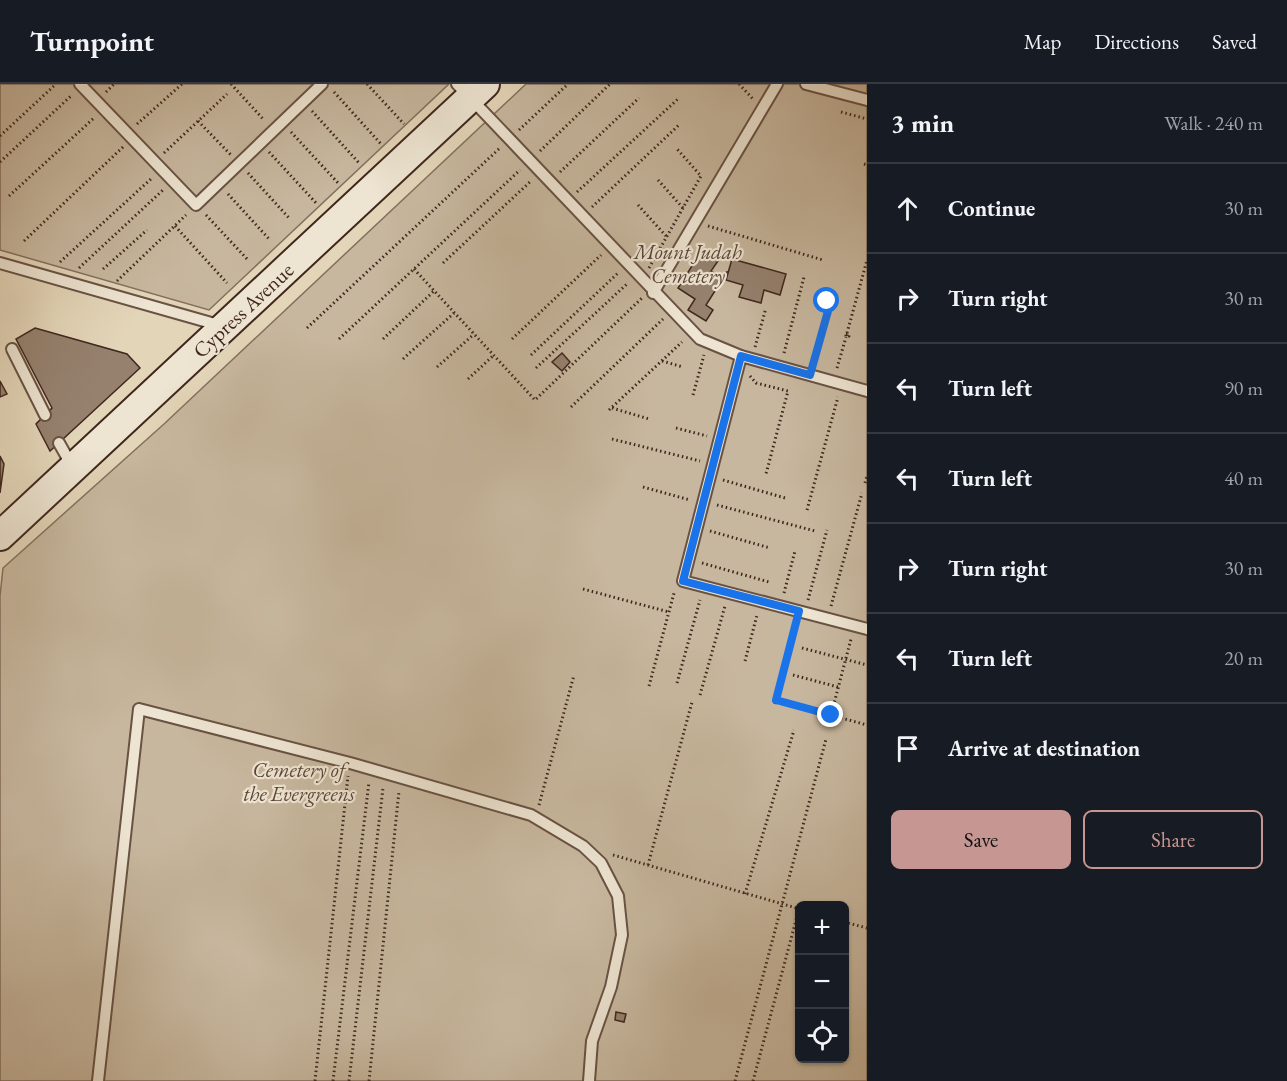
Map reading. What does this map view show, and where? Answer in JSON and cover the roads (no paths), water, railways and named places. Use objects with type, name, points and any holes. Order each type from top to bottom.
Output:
[{"type":"street","name":"Cypress Avenue","points":[[0,536],[226,327],[471,89]]},
{"type":"lane","points":[[81,85],[196,206],[322,84]]},
{"type":"lane","points":[[649,294],[695,222],[777,84]]},
{"type":"lane","points":[[806,84],[867,100]]},
{"type":"lane","points":[[471,89],[510,138],[582,216],[649,294],[699,339],[744,359],[780,366],[867,391]]},
{"type":"lane","points":[[0,263],[226,327]]},
{"type":"lane","points":[[12,349],[45,415]]},
{"type":"lane","points":[[744,359],[713,464],[683,581],[867,629]]},
{"type":"lane","points":[[59,443],[73,469]]},
{"type":"lane","points":[[98,1081],[139,708],[401,777],[536,818],[583,846],[601,863],[618,896],[622,935],[612,987],[592,1041],[589,1081]]},
{"type":"park label","name":"Mount Judah Cemetery","points":[[688,263]]},
{"type":"park label","name":"Cemetery of the Evergreens","points":[[299,781]]}]
